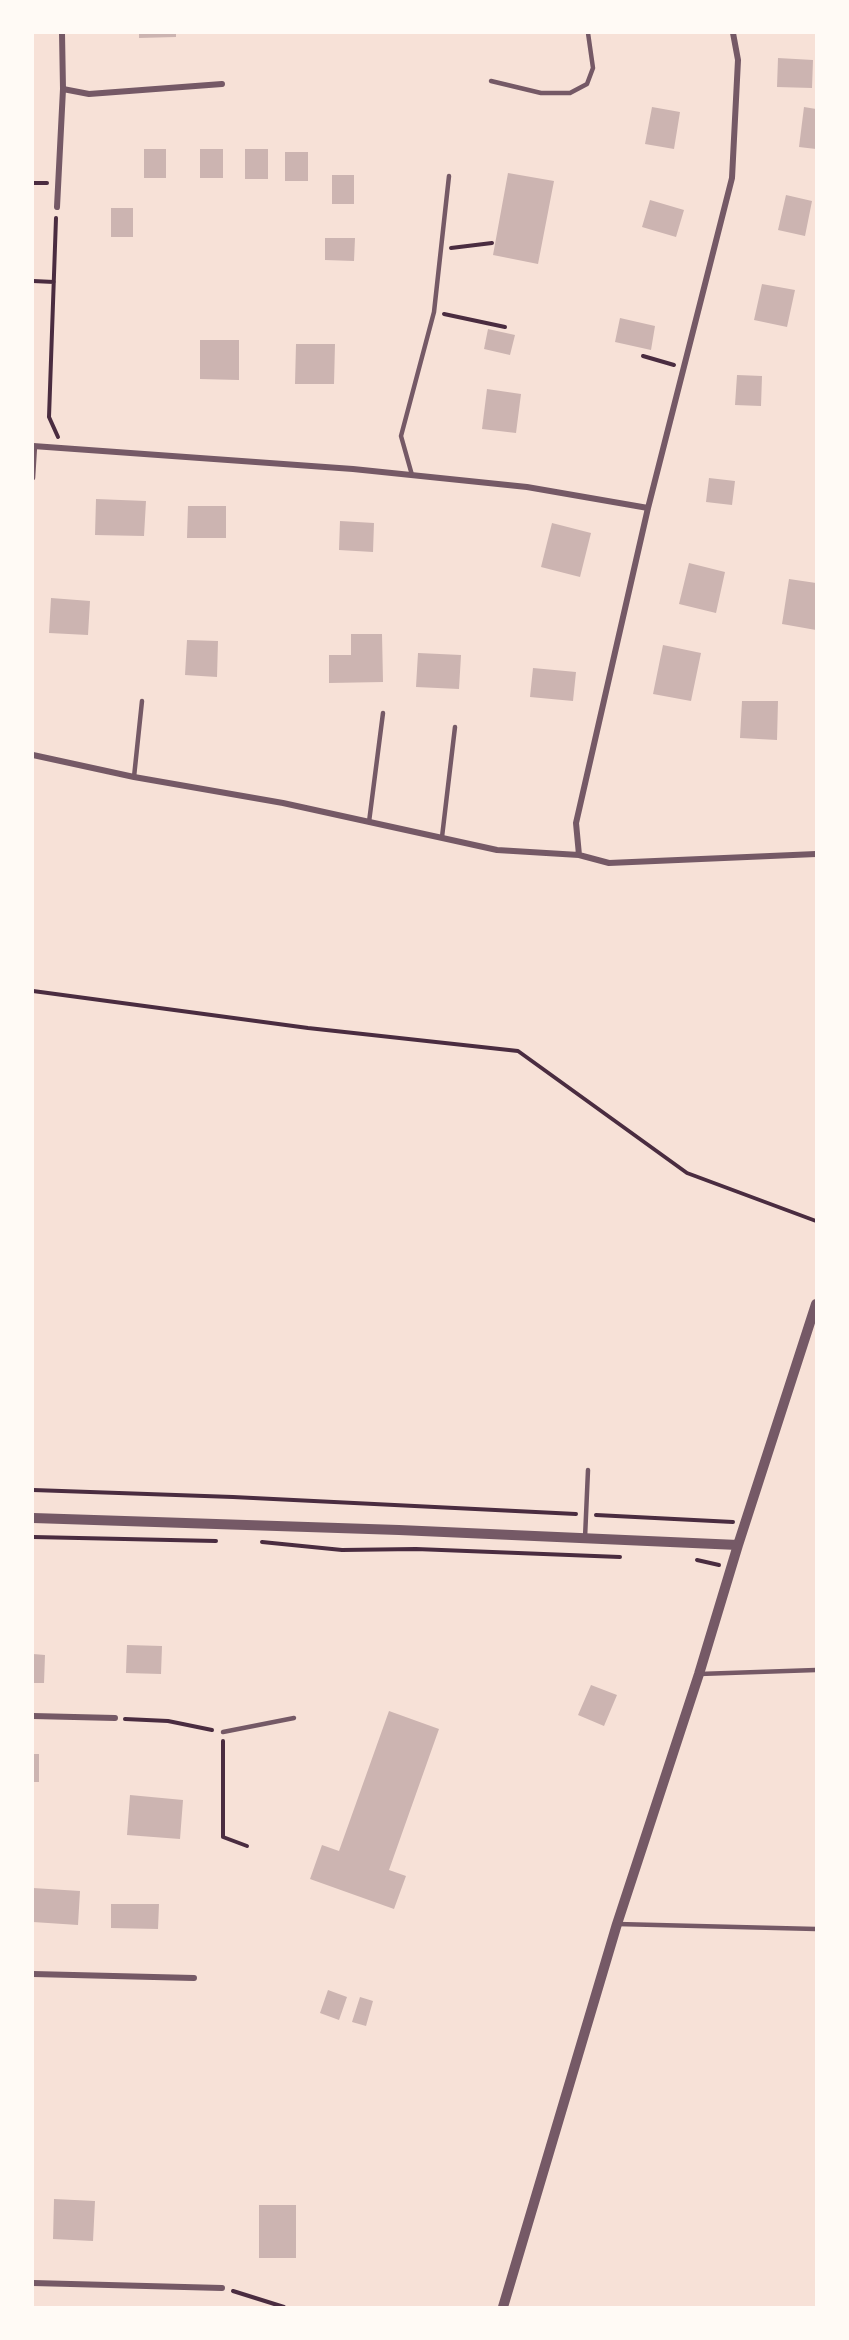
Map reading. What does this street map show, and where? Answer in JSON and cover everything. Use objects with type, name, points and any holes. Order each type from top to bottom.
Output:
[{"type":"street","points":[[57,207],[63,89],[62,33]]},
{"type":"street","points":[[579,855],[576,824],[648,508],[732,178],[738,60],[733,33]]},
{"type":"street","points":[[63,89],[89,94],[222,84]]},
{"type":"street","points":[[34,446],[353,469],[527,487],[648,508]]},
{"type":"street","points":[[33,755],[134,777],[283,803],[497,849],[579,855],[609,863],[816,854]]},
{"type":"street","points":[[503,2307],[617,1924],[816,1304]]},
{"type":"street","points":[[33,1518],[399,1530],[738,1545]]},
{"type":"street","points":[[33,1716],[115,1719]]},
{"type":"street","points":[[33,1974],[194,1978]]},
{"type":"street","points":[[33,2283],[222,2288]]},
{"type":"lane","points":[[491,81],[541,93],[570,93],[587,84],[593,68],[588,33]]},
{"type":"lane","points":[[412,475],[400,436],[434,312],[449,176]]},
{"type":"lane","points":[[33,478],[34,446]]},
{"type":"lane","points":[[134,777],[142,700]]},
{"type":"lane","points":[[369,822],[383,712]]},
{"type":"lane","points":[[442,837],[455,727]]},
{"type":"lane","points":[[585,1538],[588,1470]]},
{"type":"lane","points":[[699,1674],[816,1670]]},
{"type":"lane","points":[[223,1732],[294,1718]]},
{"type":"lane","points":[[617,1924],[816,1929]]},
{"type":"path","points":[[57,207],[49,417],[63,448]]},
{"type":"path","points":[[441,249],[492,243]]},
{"type":"path","points":[[33,281],[54,282]]},
{"type":"path","points":[[434,312],[505,327]]},
{"type":"path","points":[[643,356],[684,369]]},
{"type":"path","points":[[33,992],[308,1028],[518,1051],[687,1173],[816,1221]]},
{"type":"path","points":[[33,1490],[576,1514]]},
{"type":"path","points":[[595,1515],[746,1522]]},
{"type":"path","points":[[700,1526],[701,1520]]},
{"type":"path","points":[[33,1537],[223,1541]]},
{"type":"path","points":[[257,1542],[342,1550],[416,1549],[627,1557]]},
{"type":"path","points":[[686,1559],[731,1569]]},
{"type":"path","points":[[115,1719],[168,1721],[223,1732],[223,1837],[247,1846]]},
{"type":"path","points":[[222,2288],[284,2307]]},
{"type":"building","points":[[139,33],[176,33],[176,37],[139,38]]},
{"type":"building","points":[[778,58],[813,60],[812,88],[777,87]]},
{"type":"building","points":[[652,107],[680,112],[674,149],[645,144]]},
{"type":"building","points":[[804,107],[816,109],[816,149],[799,147]]},
{"type":"building","points":[[144,149],[166,149],[166,178],[144,178]]},
{"type":"building","points":[[200,149],[223,149],[223,178],[200,178]]},
{"type":"building","points":[[245,149],[268,149],[268,179],[245,179]]},
{"type":"building","points":[[285,152],[308,152],[308,181],[285,181]]},
{"type":"building","points":[[508,173],[554,181],[538,264],[493,255]]},
{"type":"building","points":[[332,175],[354,175],[354,204],[332,204]]},
{"type":"building","points":[[786,195],[812,201],[805,236],[778,230]]},
{"type":"building","points":[[650,200],[684,210],[676,237],[642,227]]},
{"type":"building","points":[[111,208],[133,208],[133,237],[111,237]]},
{"type":"building","points":[[325,238],[355,238],[354,261],[325,260]]},
{"type":"building","points":[[762,284],[795,290],[787,327],[754,320]]},
{"type":"building","points":[[620,318],[655,326],[651,350],[615,342]]},
{"type":"building","points":[[488,329],[515,335],[510,355],[484,349]]},
{"type":"building","points":[[200,340],[239,340],[239,380],[200,379]]},
{"type":"building","points":[[296,344],[335,344],[334,384],[295,384]]},
{"type":"building","points":[[737,375],[762,376],[761,406],[735,405]]},
{"type":"building","points":[[487,389],[521,394],[516,433],[482,429]]},
{"type":"building","points":[[709,478],[735,481],[732,505],[706,502]]},
{"type":"building","points":[[96,499],[146,501],[144,536],[95,535]]},
{"type":"building","points":[[188,506],[226,506],[226,538],[187,538]]},
{"type":"building","points":[[340,521],[374,523],[373,552],[339,550]]},
{"type":"building","points":[[552,523],[591,533],[580,577],[541,567]]},
{"type":"building","points":[[689,563],[725,572],[716,613],[679,604]]},
{"type":"building","points":[[789,579],[816,583],[816,630],[782,624]]},
{"type":"building","points":[[51,598],[90,601],[88,635],[49,633]]},
{"type":"building","points":[[351,634],[382,634],[383,682],[329,683],[329,655],[351,655]]},
{"type":"building","points":[[187,640],[218,641],[217,677],[185,675]]},
{"type":"building","points":[[663,645],[701,653],[691,701],[653,694]]},
{"type":"building","points":[[418,653],[461,655],[459,689],[416,687]]},
{"type":"building","points":[[533,668],[576,672],[573,701],[530,697]]},
{"type":"building","points":[[742,701],[778,701],[777,740],[740,738]]},
{"type":"building","points":[[127,1645],[162,1646],[161,1674],[126,1673]]},
{"type":"building","points":[[33,1654],[45,1655],[44,1683],[33,1683]]},
{"type":"building","points":[[591,1685],[617,1695],[604,1726],[578,1715]]},
{"type":"building","points":[[389,1711],[439,1729],[389,1870],[406,1876],[394,1909],[310,1879],[322,1845],[339,1851]]},
{"type":"building","points":[[33,1754],[39,1754],[39,1782],[33,1782]]},
{"type":"building","points":[[130,1795],[183,1800],[180,1839],[127,1835]]},
{"type":"building","points":[[33,1888],[80,1891],[78,1925],[33,1922]]},
{"type":"building","points":[[111,1904],[159,1904],[158,1929],[111,1928]]},
{"type":"building","points":[[328,1990],[347,1997],[339,2020],[320,2013]]},
{"type":"building","points":[[360,1997],[373,2001],[366,2026],[352,2022]]},
{"type":"building","points":[[54,2199],[95,2201],[93,2241],[53,2239]]},
{"type":"building","points":[[259,2205],[296,2205],[296,2258],[259,2258]]}]
